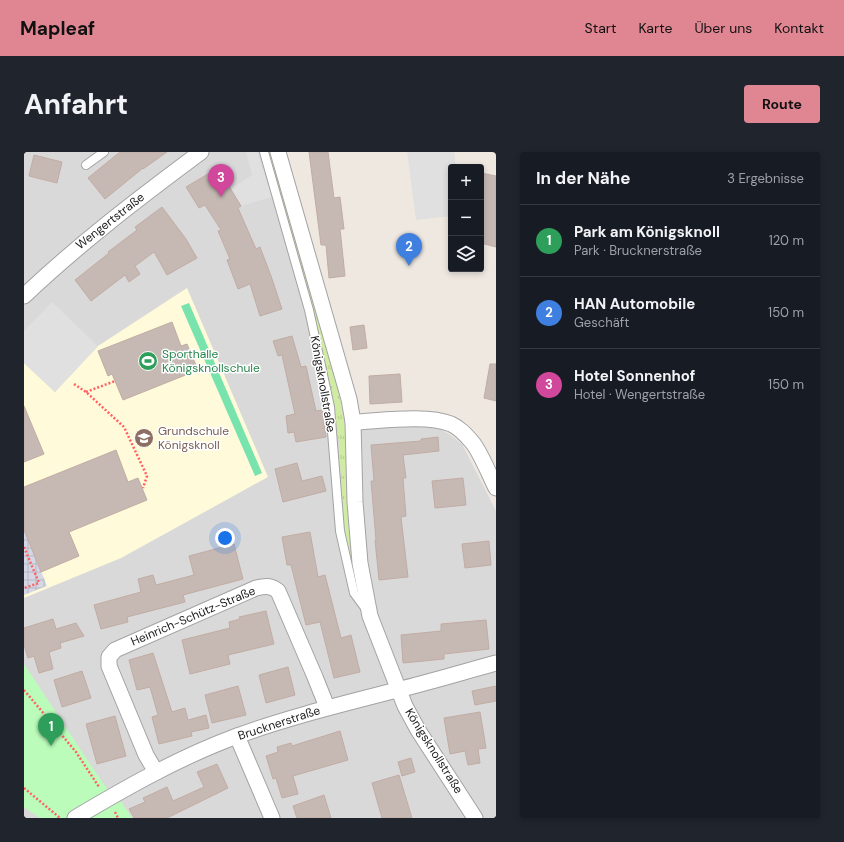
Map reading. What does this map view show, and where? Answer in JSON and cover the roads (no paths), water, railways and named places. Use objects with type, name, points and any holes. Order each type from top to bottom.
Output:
[{"type":"street","name":"Wengertstraße","points":[[24,296],[79,246],[117,215],[201,152]]},
{"type":"street","name":"Königsknollstraße","points":[[278,152],[349,400],[353,422],[355,502],[360,563],[370,616],[398,690],[418,730],[475,818]]},
{"type":"street","points":[[353,422],[437,420],[452,424],[462,431],[474,443],[496,488]]},
{"type":"street","name":"Heinrich-Schütz-Straße","points":[[156,772],[146,755],[109,666],[108,657],[115,650],[256,588],[266,586],[273,587],[278,591],[327,707]]},
{"type":"street","name":"Brucknerstraße","points":[[75,818],[156,772],[198,752],[237,736],[327,707],[398,690],[496,663]]},
{"type":"street","points":[[237,736],[272,818]]},
{"type":"lane","points":[[86,165],[104,152]]},
{"type":"lane","name":"Königsknollstraße","points":[[264,152],[309,310],[330,407],[340,531],[352,585],[354,593],[370,616]]},
{"type":"place","name":"Hotel Sonnenhof","points":[[221,197]]},
{"type":"place","name":"HAN Automobile","points":[[409,266]]},
{"type":"place","name":"Sporthalle Königsknollschule","points":[[148,361]]},
{"type":"place","name":"Grundschule Königsknoll","points":[[144,438]]},
{"type":"place","name":"Park am Königsknoll","points":[[51,746]]}]
